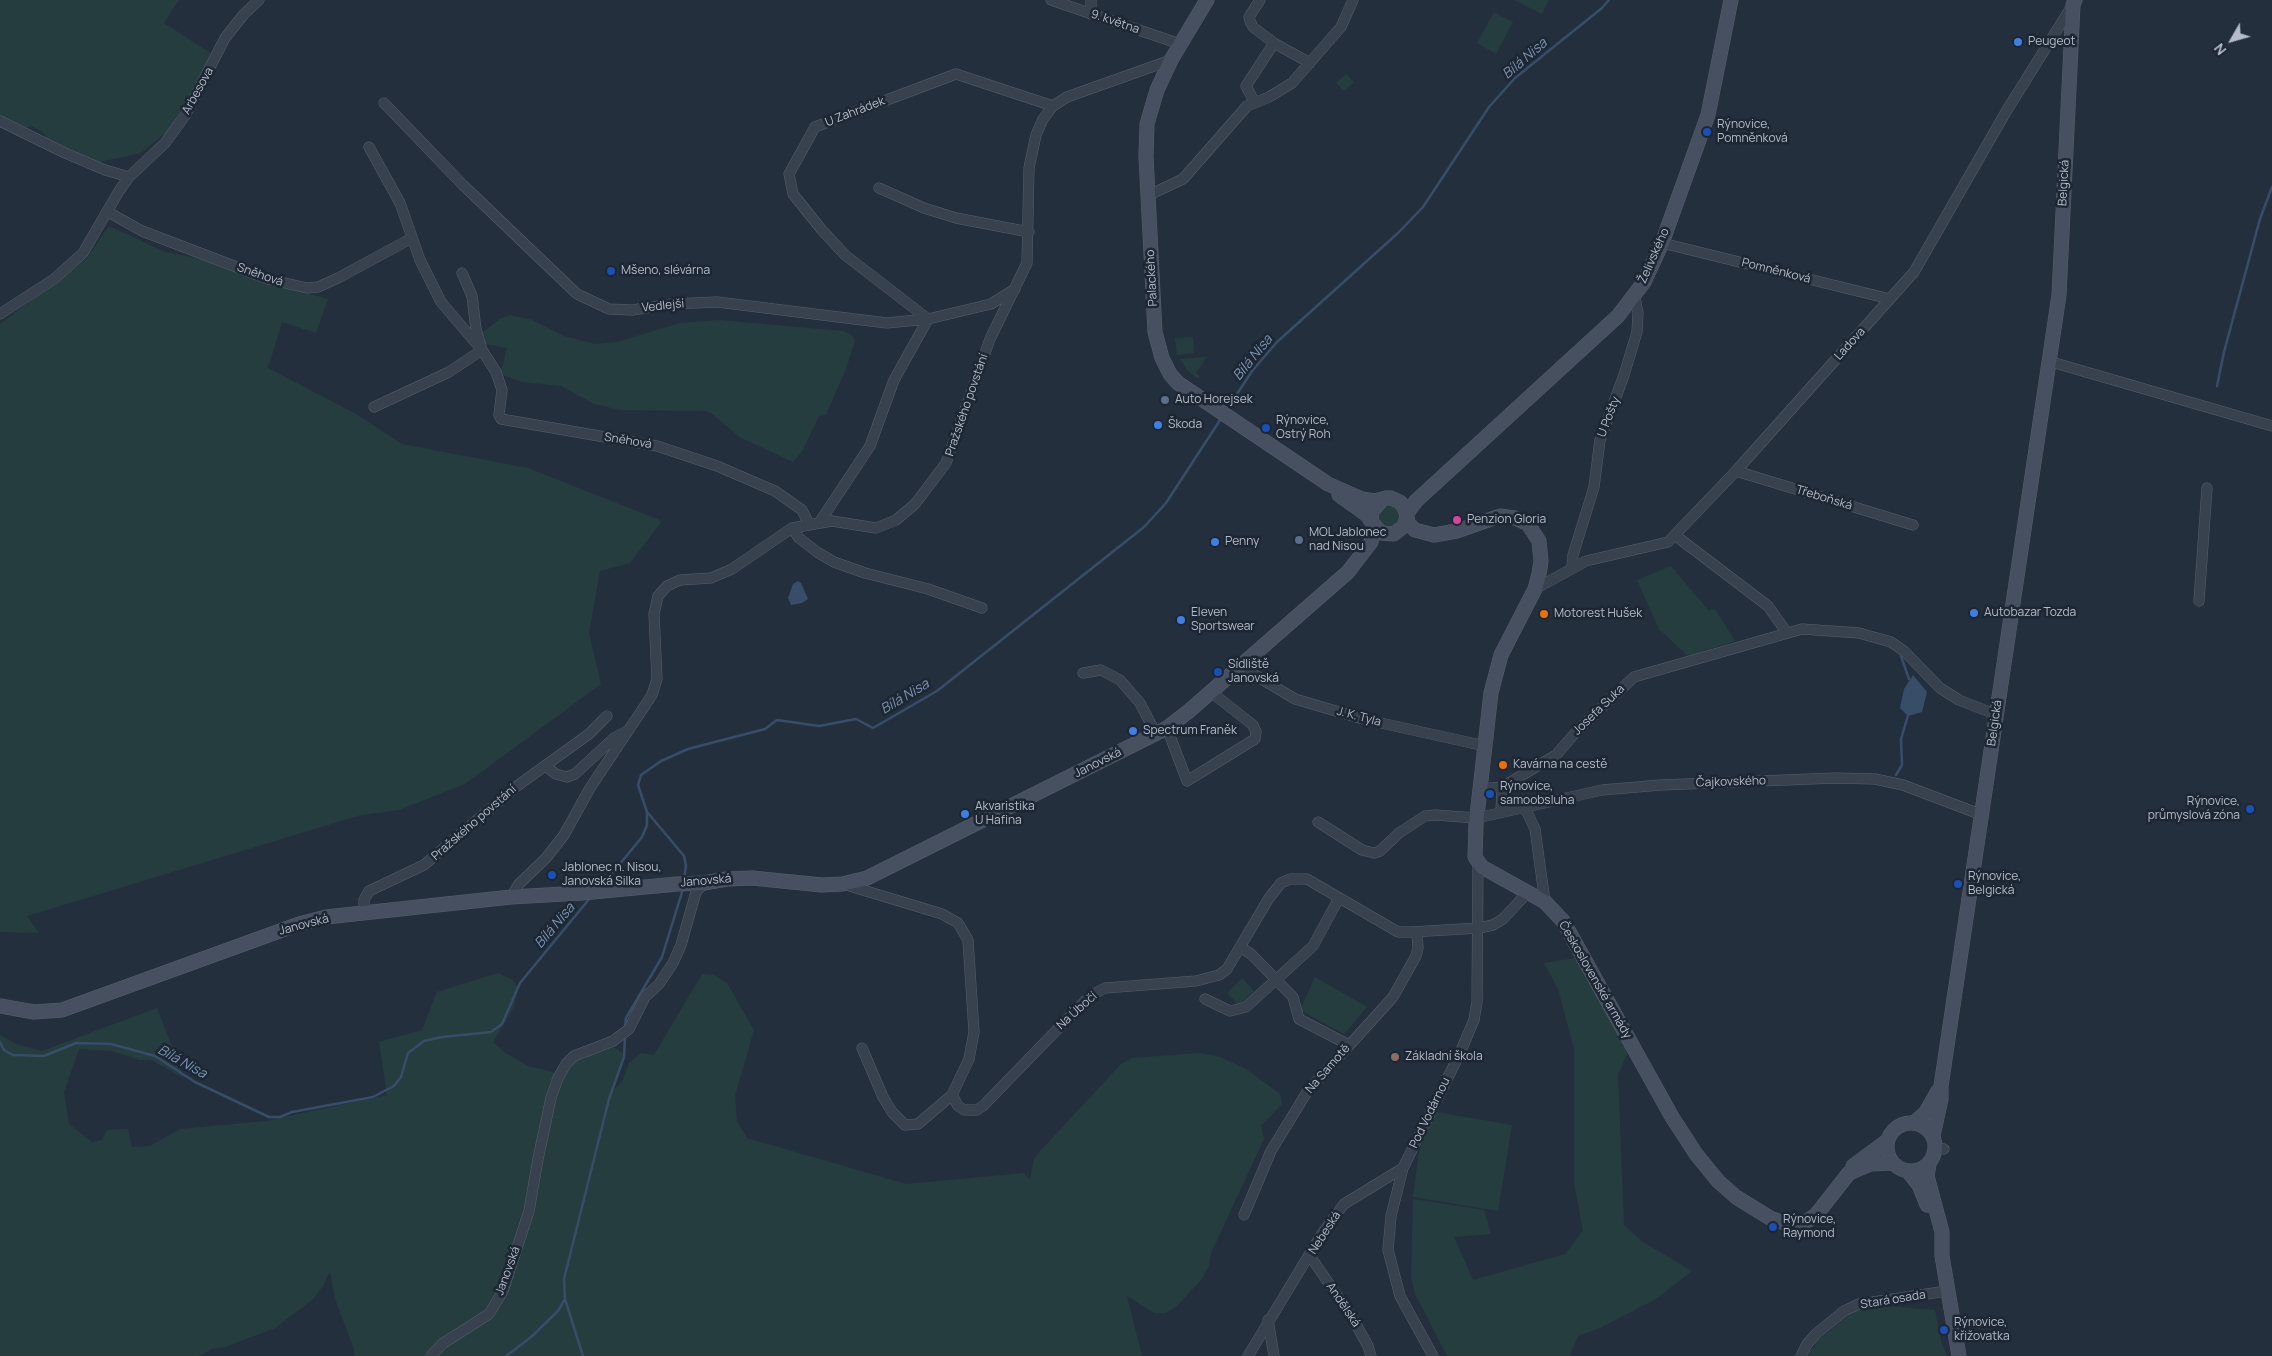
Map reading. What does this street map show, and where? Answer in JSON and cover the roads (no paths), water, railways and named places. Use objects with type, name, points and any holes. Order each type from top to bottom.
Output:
[{"type":"street","name":"Arbesova","points":[[0,314],[54,279],[83,253],[129,176],[165,143],[186,114],[225,38],[258,0]]},
{"type":"street","name":"9. května","points":[[1050,0],[1180,44]]},
{"type":"street","points":[[1091,0],[1091,14]]},
{"type":"street","name":"Palackého","points":[[1207,0],[1171,60],[1157,90],[1147,124],[1155,332],[1162,358],[1170,374],[1178,383],[1328,484],[1362,499],[1388,499]]},
{"type":"street","points":[[1260,0],[1249,17],[1250,22],[1274,43],[1310,62]]},
{"type":"street","points":[[1149,195],[1183,179],[1247,106],[1292,83],[1341,27],[1353,0]]},
{"type":"street","name":"Želivského","points":[[1407,515],[1411,505],[1618,316],[1634,297],[1651,269],[1662,242],[1708,115],[1731,0]]},
{"type":"street","name":"Ladova","points":[[1534,589],[1572,566],[1586,561],[1668,542],[1676,536],[1736,471],[1914,272],[2007,110],[2074,2]]},
{"type":"street","name":"Belgická","points":[[1937,1144],[1941,1086],[2059,295],[2074,2]]},
{"type":"street","points":[[1256,103],[1246,86],[1274,43]]},
{"type":"street","name":"Pražského povstání","points":[[511,898],[519,884],[546,858],[564,835],[590,788],[652,695],[657,679],[654,614],[658,596],[667,586],[680,580],[711,578],[732,569],[792,528],[814,523],[832,522],[876,528],[896,520],[915,504],[946,463],[990,340],[1027,263],[1029,168],[1036,135],[1043,120],[1053,106],[1087,88],[1171,60]]},
{"type":"street","name":"U Zahrádek","points":[[928,319],[845,255],[793,194],[789,174],[815,127],[956,74],[1053,106]]},
{"type":"street","name":"Vedlejší","points":[[384,104],[463,185],[577,294],[609,309],[632,310],[672,304],[717,302],[887,322],[928,319],[991,304],[1016,288]]},
{"type":"street","points":[[0,121],[65,153],[105,170],[129,176]]},
{"type":"street","name":"Sněhová","points":[[369,147],[400,203],[420,260],[441,302],[482,350],[496,372],[502,390],[499,415],[501,419],[657,446],[717,466],[775,491],[802,510],[814,523]]},
{"type":"street","points":[[879,188],[924,208],[956,218],[1029,232]]},
{"type":"street","name":"Sněhová","points":[[108,212],[151,234],[268,279],[308,288],[318,287],[338,278],[412,238]]},
{"type":"street","name":"Pomněnková","points":[[1662,242],[1890,299]]},
{"type":"street","name":"Sněhová","points":[[462,273],[472,296],[476,329],[482,350]]},
{"type":"street","name":"U Pošty","points":[[1572,566],[1573,555],[1594,487],[1600,440],[1624,375],[1637,332],[1638,313],[1634,297]]},
{"type":"street","points":[[814,523],[870,446],[894,380],[928,319]]},
{"type":"street","points":[[374,407],[449,372],[482,350]]},
{"type":"street","points":[[2048,361],[2272,426]]},
{"type":"street","name":"Želivského","points":[[1388,499],[1422,485],[1472,449]]},
{"type":"street","name":"Třeboňská","points":[[1736,471],[1913,525]]},
{"type":"street","name":"Palackého","points":[[1328,484],[1344,500],[1367,515],[1372,523]]},
{"type":"street","points":[[2199,602],[2207,488]]},
{"type":"street","points":[[1457,531],[1440,535],[1425,534],[1410,525],[1403,505],[1388,499],[1372,511],[1372,523],[1381,533],[1427,542],[1500,516],[1515,518],[1528,524],[1535,534],[1541,550],[1540,567],[1534,589],[1501,656],[1491,694],[1477,818],[1475,851],[1478,863]]},
{"type":"street","points":[[1393,534],[1404,526],[1407,515]]},
{"type":"street","name":"Janovská","points":[[0,1006],[34,1012],[62,1010],[299,924],[326,917],[511,898],[582,894],[677,884],[699,884],[727,879],[752,878],[822,885],[842,884],[867,878],[1161,731],[1211,692],[1317,600],[1358,561],[1371,542],[1372,523]]},
{"type":"street","points":[[792,528],[811,548],[834,562],[865,573],[928,589],[982,608]]},
{"type":"street","name":"Janovská","points":[[1317,600],[1359,571],[1393,534]]},
{"type":"street","points":[[1676,536],[1768,606],[1787,633]]},
{"type":"street","name":"Josefa Suka","points":[[1480,789],[1502,787],[1556,754],[1576,732],[1634,677],[1802,629],[1859,633],[1891,642],[1917,662],[1940,688],[1959,700],[1997,715]]},
{"type":"street","name":"J. K. Tyla","points":[[1240,666],[1295,699],[1362,719],[1485,746]]},
{"type":"street","points":[[1083,673],[1101,670],[1120,680],[1161,731],[1187,781],[1255,739],[1256,732],[1253,725],[1211,692]]},
{"type":"street","name":"Pražského povstání","points":[[364,913],[364,900],[368,891],[424,865],[517,786],[589,734],[607,716]]},
{"type":"street","name":"Pražského povstání","points":[[545,766],[556,774],[567,777],[575,774],[614,738],[630,730]]},
{"type":"street","name":"Čajkovského","points":[[1318,822],[1362,850],[1374,853],[1388,846],[1399,833],[1425,816],[1435,814],[1477,818],[1602,790],[1662,785],[1844,778],[1874,779],[1903,785],[1982,815]]},
{"type":"street","points":[[1501,812],[1502,787]]},
{"type":"street","points":[[1525,808],[1535,829],[1545,902]]},
{"type":"street","name":"Československé armády","points":[[1478,863],[1488,872],[1545,902],[1563,921],[1672,1117],[1696,1154],[1718,1180],[1736,1197],[1770,1218],[1790,1225],[1800,1224],[1816,1215],[1856,1163],[1887,1141]]},
{"type":"street","name":"Pod Vodárnou","points":[[1433,1356],[1400,1296],[1388,1250],[1391,1216],[1404,1168],[1470,1032],[1477,1002],[1478,863]]},
{"type":"street","name":"Na Úbočí","points":[[952,1095],[958,1106],[964,1110],[977,1110],[1090,996],[1105,988],[1196,981],[1214,977],[1227,969],[1269,898],[1281,883],[1299,878],[1307,879],[1398,932],[1479,928],[1504,919],[1528,892]]},
{"type":"street","name":"Janovská","points":[[431,1356],[442,1344],[489,1314],[503,1291],[530,1211],[551,1098],[566,1064],[581,1052],[613,1041],[629,1029],[645,997],[668,972],[681,944],[699,884]]},
{"type":"street","points":[[842,884],[942,914],[958,923],[964,930],[968,940],[974,1032],[969,1058],[952,1095],[918,1124],[905,1125],[892,1112],[883,1097],[862,1048]]},
{"type":"street","points":[[1205,999],[1230,1011],[1246,1007],[1313,946],[1339,898]]},
{"type":"street","name":"Na Samotě","points":[[1244,1215],[1272,1151],[1307,1092],[1393,997],[1416,956],[1418,948],[1417,932]]},
{"type":"street","points":[[1240,947],[1251,954],[1295,999],[1297,1017],[1349,1045]]},
{"type":"street","name":"Belgická","points":[[1914,1123],[1926,1112],[1941,1086]]},
{"type":"street","points":[[1893,1163],[1888,1153],[1887,1141],[1897,1127],[1914,1123],[1925,1127],[1937,1144],[1929,1164],[1928,1176],[1942,1232],[1942,1256],[1959,1356]]},
{"type":"street","points":[[1849,1173],[1870,1164],[1893,1163],[1908,1171],[1924,1195],[1942,1256]]},
{"type":"street","points":[[1908,1171],[1919,1170],[1929,1164]]},
{"type":"street","name":"Nebeská","points":[[1248,1356],[1321,1235],[1344,1204],[1404,1168]]},
{"type":"street","name":"Andělská","points":[[1310,1256],[1352,1317],[1368,1346],[1371,1356]]},
{"type":"street","name":"Stará osada","points":[[1801,1356],[1807,1344],[1817,1333],[1844,1312],[1858,1304],[1947,1291]]},
{"type":"street","points":[[1268,1320],[1274,1356]]},
{"type":"water","points":[[798,581],[801,583],[808,599],[802,603],[791,605],[788,598],[793,584]]},
{"type":"water","points":[[1913,675],[1927,692],[1922,712],[1908,716],[1900,708],[1904,689]]},
{"type":"waterway","name":"Bílá Nisa","points":[[1226,411],[1252,371],[1277,342],[1398,233],[1423,207],[1489,107],[1515,78],[1602,8],[1609,0]]},
{"type":"waterway","points":[[2217,386],[2224,352],[2260,219],[2272,187]]},
{"type":"waterway","name":"Bílá Nisa","points":[[601,887],[642,837],[647,825],[647,812],[638,785],[641,775],[661,761],[688,749],[765,729],[777,720],[819,726],[856,719],[873,728],[937,691],[1144,527],[1166,503],[1222,417]]},
{"type":"waterway","points":[[1901,656],[1909,679]]},
{"type":"waterway","points":[[1896,775],[1902,765],[1901,739],[1909,712]]},
{"type":"waterway","points":[[648,813],[684,856],[686,866],[684,879]]},
{"type":"waterway","points":[[625,1028],[626,1018],[662,957],[683,889]]},
{"type":"waterway","name":"Bílá Nisa","points":[[0,1042],[4,1050],[13,1055],[44,1056],[76,1043],[111,1044],[155,1056],[195,1082],[269,1117],[280,1117],[292,1112],[373,1097],[394,1086],[401,1077],[408,1053],[424,1041],[442,1037],[491,1032],[502,1024],[520,983],[590,898]]},
{"type":"waterway","points":[[583,1356],[565,1299],[564,1279],[609,1099],[624,1057],[625,1036]]},
{"type":"waterway","points":[[506,1356],[530,1338],[558,1311],[565,1299]]},
{"type":"place","name":"Peugeot","points":[[2018,42]]},
{"type":"place","name":"Rýnovice, Pomněnková","points":[[1707,132]]},
{"type":"place","name":"Mšeno, slévárna","points":[[611,271]]},
{"type":"place","name":"Auto Horejsek","points":[[1165,400]]},
{"type":"place","name":"Škoda","points":[[1158,425]]},
{"type":"place","name":"Rýnovice, Ostrý Roh","points":[[1266,428]]},
{"type":"place","name":"Penzion Gloria","points":[[1457,520]]},
{"type":"place","name":"MOL Jablonec nad Nisou","points":[[1299,540]]},
{"type":"place","name":"Penny","points":[[1215,542]]},
{"type":"place","name":"Autobazar Tozda","points":[[1974,613]]},
{"type":"place","name":"Motorest Hušek","points":[[1544,614]]},
{"type":"place","name":"Eleven Sportswear","points":[[1181,620]]},
{"type":"place","name":"Sídliště Janovská","points":[[1218,672]]},
{"type":"place","name":"Spectrum Franěk","points":[[1133,731]]},
{"type":"place","name":"Kavárna na cestě","points":[[1503,765]]},
{"type":"place","name":"Rýnovice, samoobsluha","points":[[1490,794]]},
{"type":"place","name":"Rýnovice, průmyslová zóna","points":[[2250,809]]},
{"type":"place","name":"Akvaristika U Hafina","points":[[965,814]]},
{"type":"place","name":"Jablonec n. Nisou, Janovská Silka","points":[[552,875]]},
{"type":"place","name":"Rýnovice, Belgická","points":[[1958,884]]},
{"type":"place","name":"Základní škola","points":[[1395,1057]]},
{"type":"place","name":"Rýnovice, Raymond","points":[[1773,1227]]},
{"type":"place","name":"Rýnovice, křižovatka","points":[[1944,1330]]}]
